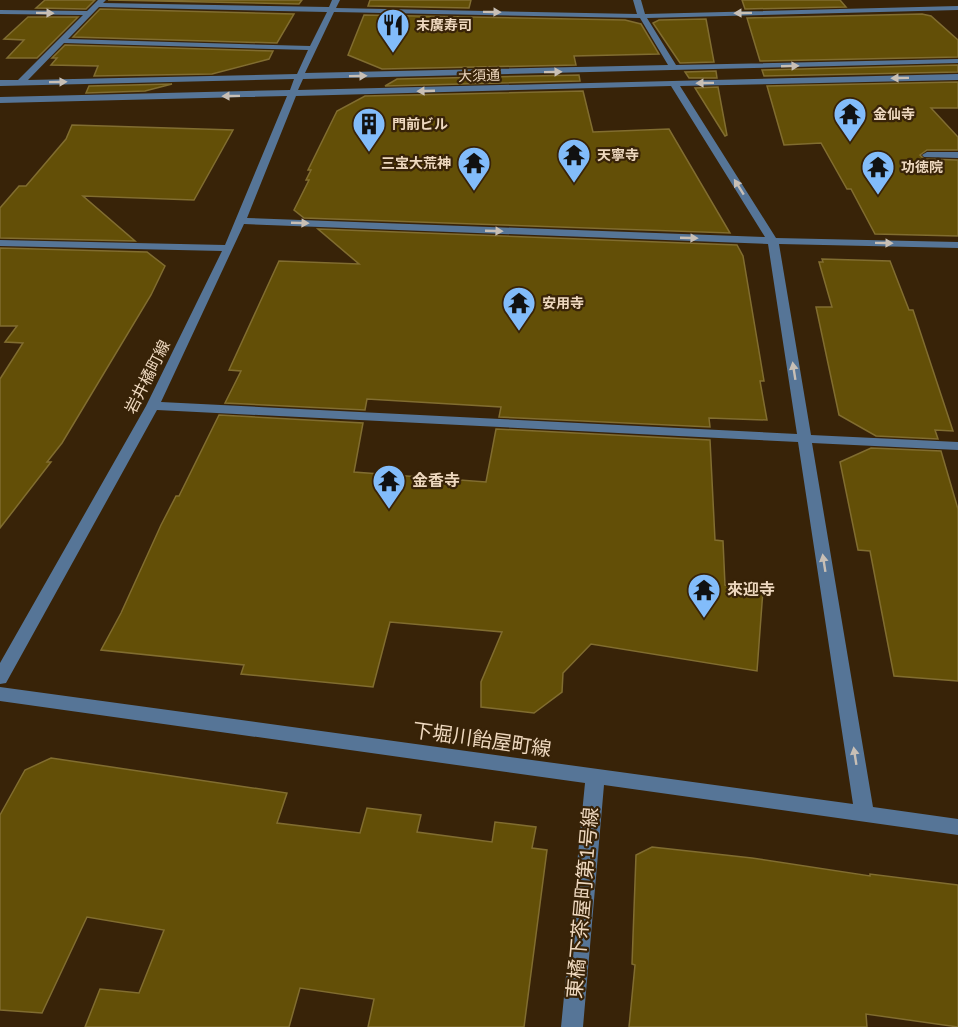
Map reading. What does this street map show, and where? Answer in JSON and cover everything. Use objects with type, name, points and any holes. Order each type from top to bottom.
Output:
[{"type":"street","points":[[637,0],[642,16],[674,76],[773,241],[864,814]]},
{"type":"street","points":[[940,0],[958,18]]},
{"type":"street","points":[[20,83],[100,3],[334,4],[642,16],[958,8]]},
{"type":"street","name":"岩井橘町線","points":[[0,678],[153,406],[229,248],[299,78],[334,4]]},
{"type":"street","points":[[0,12],[89,13]]},
{"type":"street","points":[[62,41],[313,48]]},
{"type":"street","name":"大須通","points":[[0,100],[293,94],[958,62]]},
{"type":"street","name":"大須通","points":[[0,83],[299,78],[958,77]]},
{"type":"street","points":[[927,155],[958,155]]},
{"type":"street","points":[[241,221],[773,241],[958,245]]},
{"type":"street","points":[[0,243],[229,248]]},
{"type":"street","points":[[153,406],[958,446]]},
{"type":"street","name":"下堀川飴屋町線","points":[[0,694],[595,779],[958,827]]},
{"type":"street","name":"東橘下茶屋町第1号線","points":[[572,1027],[595,779]]},
{"type":"building","points":[[45,0],[95,0],[86,9],[36,8]]},
{"type":"building","points":[[108,0],[302,0],[299,4]]},
{"type":"building","points":[[370,0],[471,0],[469,8],[368,6]]},
{"type":"building","points":[[742,0],[840,0],[846,7],[745,9]]},
{"type":"building","points":[[100,9],[294,14],[277,43],[73,37]]},
{"type":"building","points":[[922,14],[931,16],[958,40],[958,57],[760,61],[747,18]]},
{"type":"building","points":[[364,15],[625,20],[641,24],[659,54],[574,56],[576,65],[382,69],[348,55]]},
{"type":"building","points":[[28,17],[78,17],[37,58],[7,58],[24,40],[4,39]]},
{"type":"building","points":[[706,19],[714,62],[680,63],[653,23],[659,20]]},
{"type":"building","points":[[65,45],[273,51],[269,59],[212,74],[94,76],[98,66],[51,65],[57,58],[52,58]]},
{"type":"building","points":[[958,65],[958,72],[764,76],[762,70]]},
{"type":"building","points":[[716,71],[717,78],[689,78],[685,72]]},
{"type":"building","points":[[579,75],[580,81],[385,86],[397,79]]},
{"type":"building","points":[[958,82],[958,108],[931,108],[958,137],[958,150],[927,150],[920,155],[924,159],[958,160],[958,236],[875,234],[851,189],[847,189],[821,143],[784,145],[767,86]]},
{"type":"building","points":[[172,84],[145,91],[86,93],[89,86]]},
{"type":"building","points":[[718,87],[727,135],[725,136],[695,88]]},
{"type":"building","points":[[583,91],[593,132],[669,129],[730,233],[304,218],[294,210],[309,180],[306,180],[311,170],[308,170],[337,111],[365,96]]},
{"type":"building","points":[[72,125],[233,130],[194,200],[83,196],[135,241],[0,238],[0,208],[19,186],[26,186],[66,139]]},
{"type":"building","points":[[318,229],[737,245],[743,256],[764,381],[760,381],[767,420],[709,418],[710,427],[499,417],[501,407],[367,399],[365,410],[225,403],[241,371],[229,370],[279,261],[359,264]]},
{"type":"building","points":[[0,248],[147,252],[165,266],[151,295],[62,443],[47,462],[51,462],[0,528],[0,379],[23,343],[5,342],[17,326],[0,326]]},
{"type":"building","points":[[822,259],[890,261],[909,310],[913,310],[953,431],[935,430],[938,439],[876,436],[839,415],[816,307],[832,307],[819,262],[823,262]]},
{"type":"building","points":[[219,415],[363,423],[354,472],[486,482],[496,429],[710,440],[715,540],[723,541],[725,585],[763,590],[757,671],[591,644],[563,673],[562,692],[534,713],[481,707],[481,682],[502,632],[390,622],[373,687],[241,674],[244,665],[101,650],[121,613],[161,525],[176,496],[179,496]]},
{"type":"building","points":[[871,448],[941,451],[958,509],[958,681],[894,676],[870,551],[858,550],[840,462]]},
{"type":"building","points":[[51,758],[287,793],[277,823],[360,833],[367,808],[421,815],[417,832],[492,842],[495,822],[536,827],[532,848],[547,850],[524,1027],[368,1027],[374,999],[300,988],[289,1027],[85,1027],[100,989],[139,993],[164,930],[87,917],[42,1013],[0,1010],[0,815],[25,770]]},
{"type":"building","points":[[652,847],[752,858],[870,876],[870,874],[958,885],[958,1027],[866,1014],[867,1027],[629,1027],[635,965],[632,964],[636,855]]},
{"type":"place","name":"末廣寿司","points":[[393,54]]},
{"type":"place","name":"金仙寺","points":[[850,143]]},
{"type":"place","name":"門前ビル","points":[[369,153]]},
{"type":"place","name":"天寧寺","points":[[574,184]]},
{"type":"place","name":"三宝大荒神","points":[[474,192]]},
{"type":"place","name":"功徳院","points":[[878,196]]},
{"type":"place","name":"安用寺","points":[[519,332]]},
{"type":"place","name":"金香寺","points":[[389,510]]},
{"type":"place","name":"來迎寺","points":[[704,619]]}]
